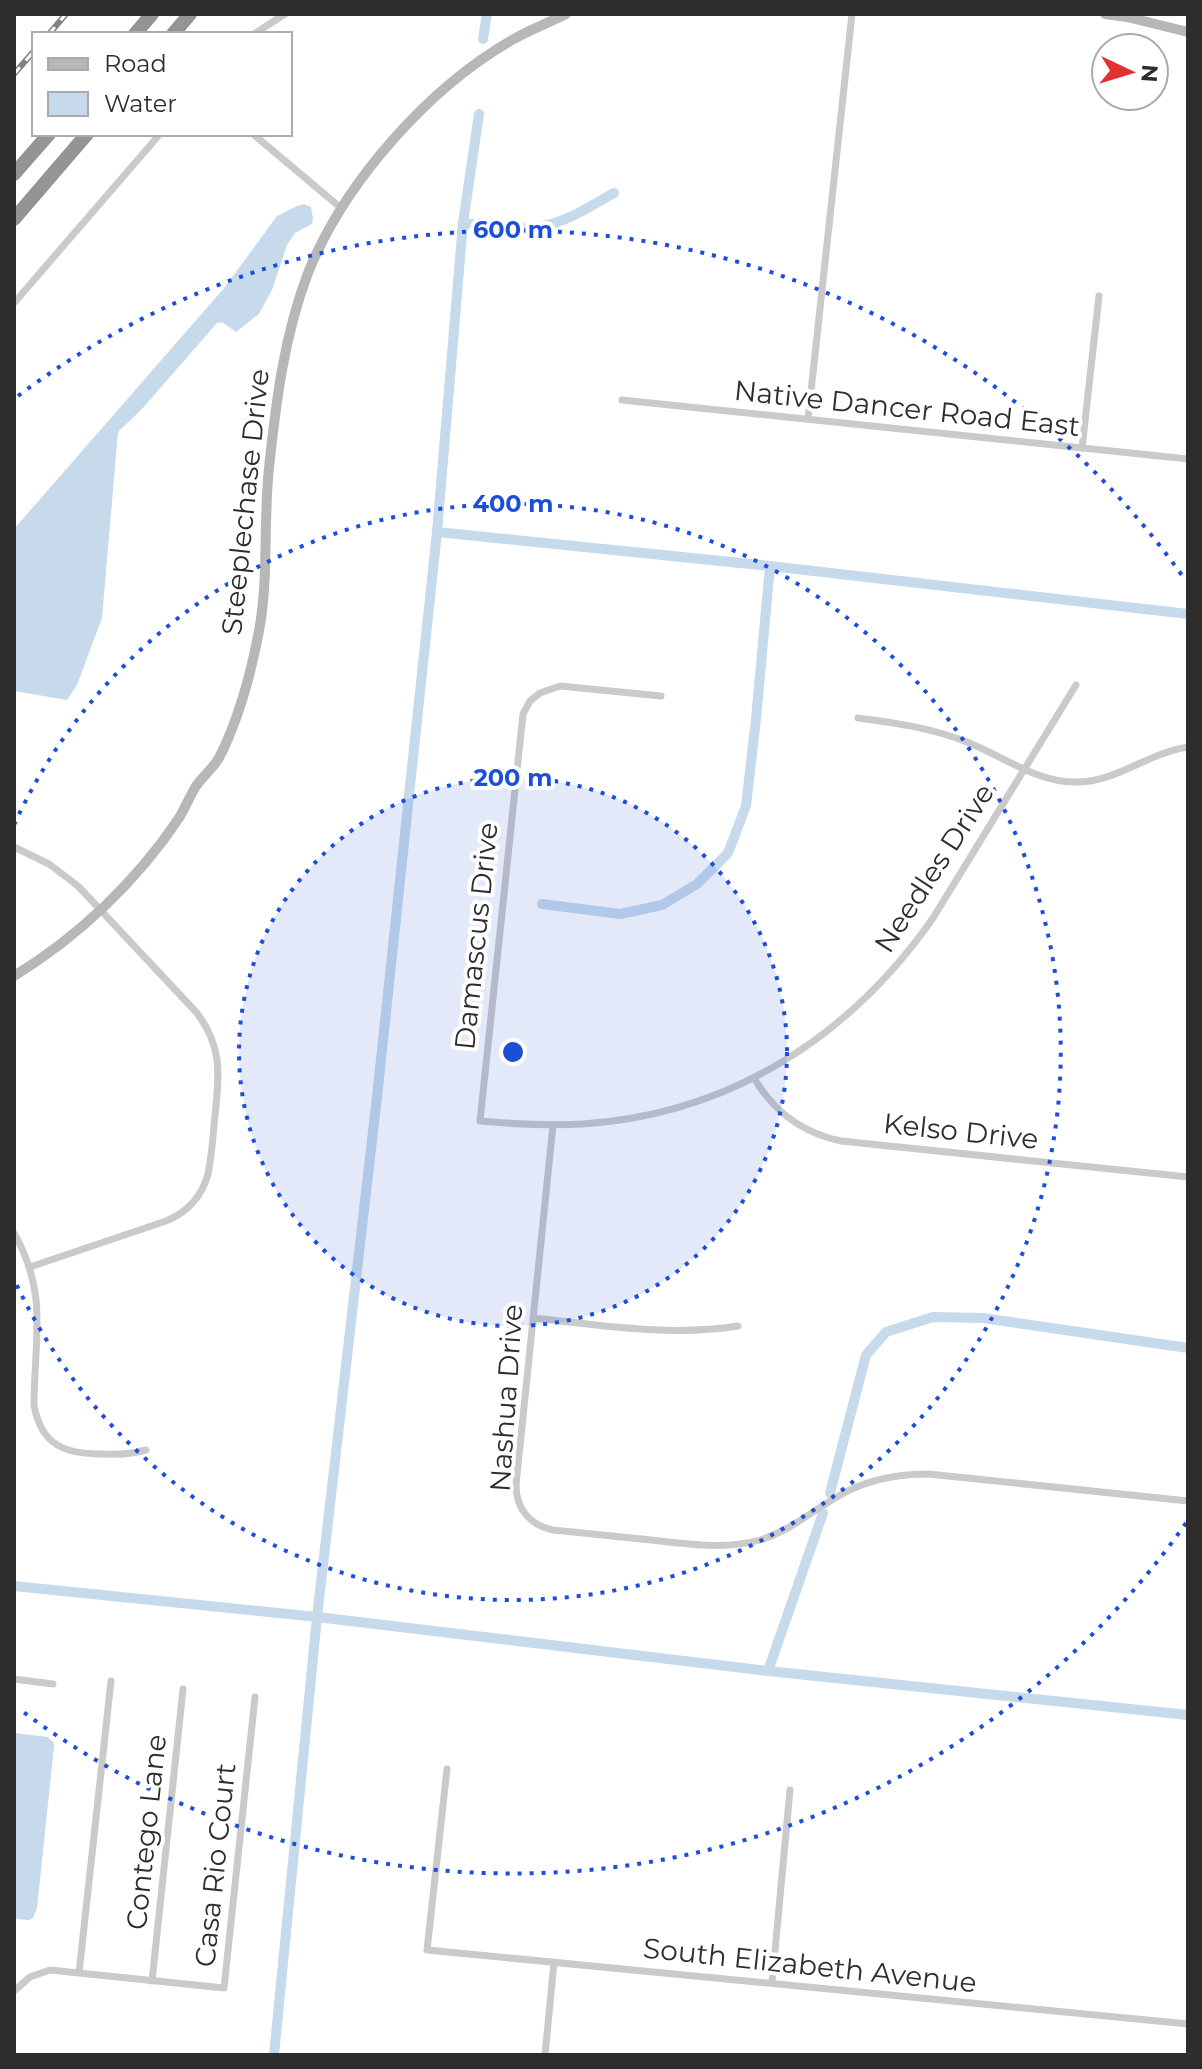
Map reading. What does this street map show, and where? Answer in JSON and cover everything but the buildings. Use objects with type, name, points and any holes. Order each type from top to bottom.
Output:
[{"type":"highway","points":[[137,32],[152,14]]},
{"type":"highway","points":[[175,32],[190,14]]},
{"type":"highway","points":[[14,174],[47,136]]},
{"type":"highway","points":[[14,219],[85,136]]},
{"type":"street","points":[[257,32],[285,14]]},
{"type":"street","name":"Steeplechase Drive","points":[[14,976],[57,947],[123,888],[180,816],[197,784],[218,760],[252,665],[264,599],[268,473],[277,388],[309,270],[341,208],[388,143],[457,77],[511,40],[566,14]]},
{"type":"street","points":[[808,419],[852,14]]},
{"type":"street","points":[[1105,14],[1188,32]]},
{"type":"street","points":[[14,303],[158,136]]},
{"type":"street","points":[[255,136],[341,208]]},
{"type":"street","points":[[1082,448],[1099,296]]},
{"type":"street","name":"Native Dancer Road East","points":[[622,400],[1188,459]]},
{"type":"street","name":"Needles Drive","points":[[480,1121],[553,1125],[616,1121],[656,1113],[754,1078],[827,1032],[863,1002],[895,968],[933,918],[1076,685]]},
{"type":"street","name":"Damascus Drive","points":[[480,1121],[523,714],[530,701],[540,693],[560,686],[661,696]]},
{"type":"street","points":[[858,718],[895,722],[948,735],[1045,778],[1059,781],[1088,782],[1116,774],[1164,752],[1188,747]]},
{"type":"street","points":[[14,847],[61,872],[100,909],[197,1013],[212,1035],[219,1060],[208,1174],[196,1200],[176,1216],[30,1267]]},
{"type":"street","name":"Kelso Drive","points":[[754,1078],[783,1115],[809,1132],[826,1138],[1188,1177]]},
{"type":"street","name":"Nashua Drive","points":[[553,1125],[516,1492],[523,1513],[533,1522],[546,1528],[705,1545],[740,1544],[791,1528],[837,1496],[856,1487],[873,1480],[908,1474],[1188,1501]]},
{"type":"street","points":[[14,1233],[36,1287],[39,1322],[34,1405],[43,1431],[57,1445],[75,1453],[129,1455],[146,1450]]},
{"type":"street","points":[[533,1318],[690,1332],[738,1326]]},
{"type":"street","points":[[14,1679],[53,1684]]},
{"type":"street","points":[[79,1973],[111,1681]]},
{"type":"street","name":"Contego Lane","points":[[152,1981],[183,1689]]},
{"type":"street","name":"Casa Rio Court","points":[[14,1991],[30,1977],[43,1971],[224,1988],[255,1697]]},
{"type":"street","name":"South Elizabeth Avenue","points":[[447,1769],[427,1950],[1188,2024]]},
{"type":"street","points":[[772,1983],[790,1790]]},
{"type":"street","points":[[545,2055],[554,1962]]},
{"type":"water","points":[[304,204],[311,207],[312,224],[295,233],[287,245],[272,290],[259,314],[236,332],[222,322],[217,323],[118,432],[102,618],[77,685],[67,700],[14,691],[14,529],[225,287],[277,216]]},
{"type":"water","points":[[14,1733],[48,1737],[54,1743],[37,1908],[29,1920],[14,1919]]},
{"type":"waterway","points":[[483,39],[487,14]]},
{"type":"waterway","points":[[274,2055],[317,1617],[377,1097],[437,532],[463,223],[479,114]]},
{"type":"waterway","points":[[463,223],[507,228],[541,227],[567,218],[614,193]]},
{"type":"waterway","points":[[437,532],[1188,614]]},
{"type":"waterway","points":[[542,904],[620,914],[662,905],[697,884],[728,853],[746,806],[770,566]]},
{"type":"waterway","points":[[830,1493],[866,1355],[886,1332],[933,1317],[983,1318],[1188,1348]]},
{"type":"waterway","points":[[768,1671],[823,1513]]},
{"type":"waterway","points":[[14,1586],[1188,1715]]},
{"type":"railway","points":[[51,32],[66,14]]},
{"type":"railway","points":[[14,74],[32,53]]}]
